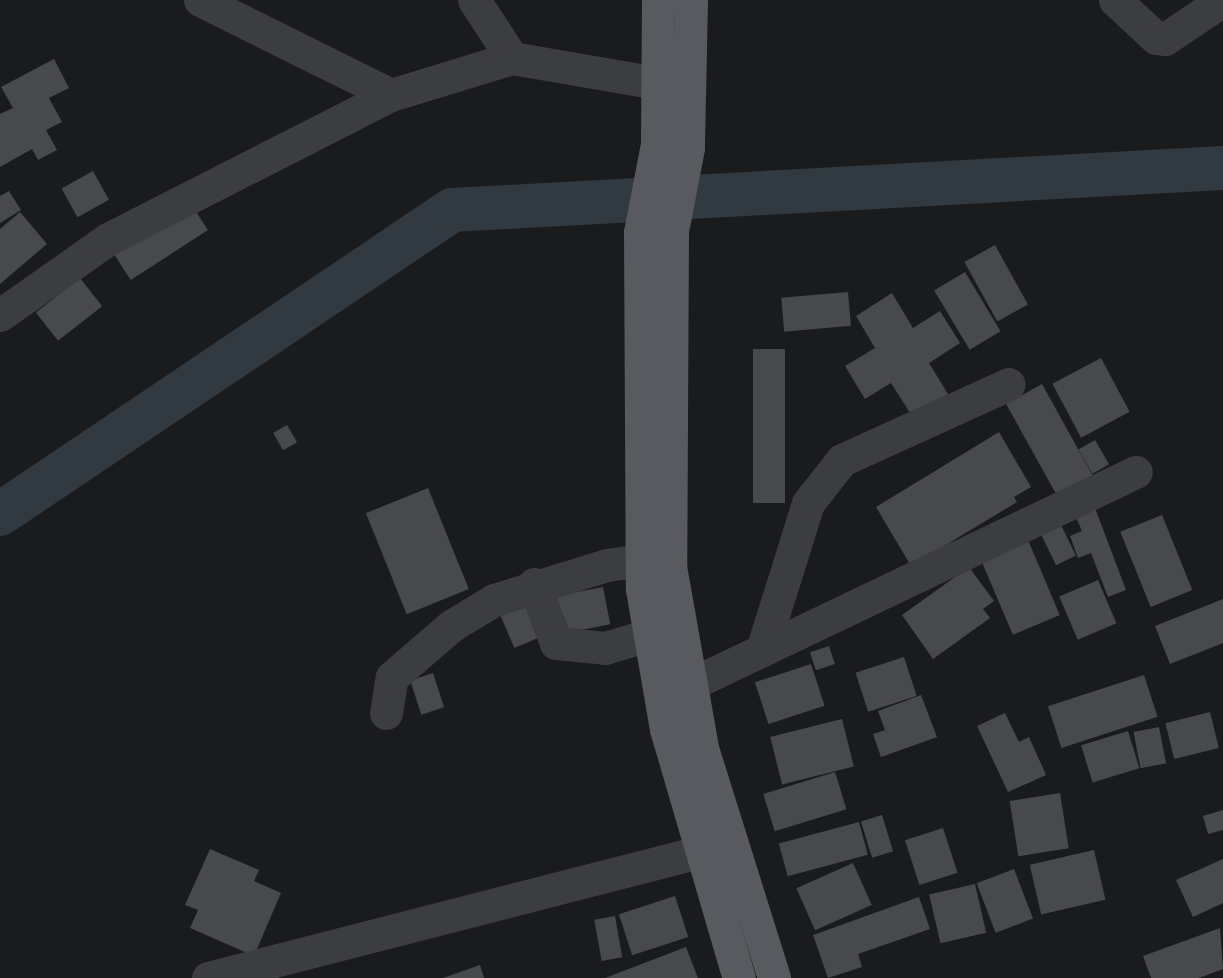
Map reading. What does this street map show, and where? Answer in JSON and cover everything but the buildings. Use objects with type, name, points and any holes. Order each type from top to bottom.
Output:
[{"type":"main road","points":[[658,0],[657,83],[673,146]]},
{"type":"main road","points":[[691,0],[673,146],[656,231],[655,557],[648,635],[666,729],[699,852],[740,978]]},
{"type":"main road","points":[[655,557],[722,822],[774,978]]},
{"type":"street","points":[[200,0],[391,95]]},
{"type":"street","points":[[474,0],[512,58]]},
{"type":"street","points":[[1115,0],[1156,38],[1165,39],[1223,0]]},
{"type":"street","points":[[0,315],[108,239],[391,95],[512,58],[657,83]]},
{"type":"street","points":[[762,650],[808,502],[842,460],[1009,384]]},
{"type":"street","points":[[689,685],[1136,472]]},
{"type":"street","points":[[386,713],[392,677],[451,626],[534,584],[655,557]]},
{"type":"street","points":[[534,584],[556,643],[606,648],[648,635]]},
{"type":"street","points":[[208,978],[699,852]]},
{"type":"waterway","points":[[0,514],[452,210],[1223,168]]}]
